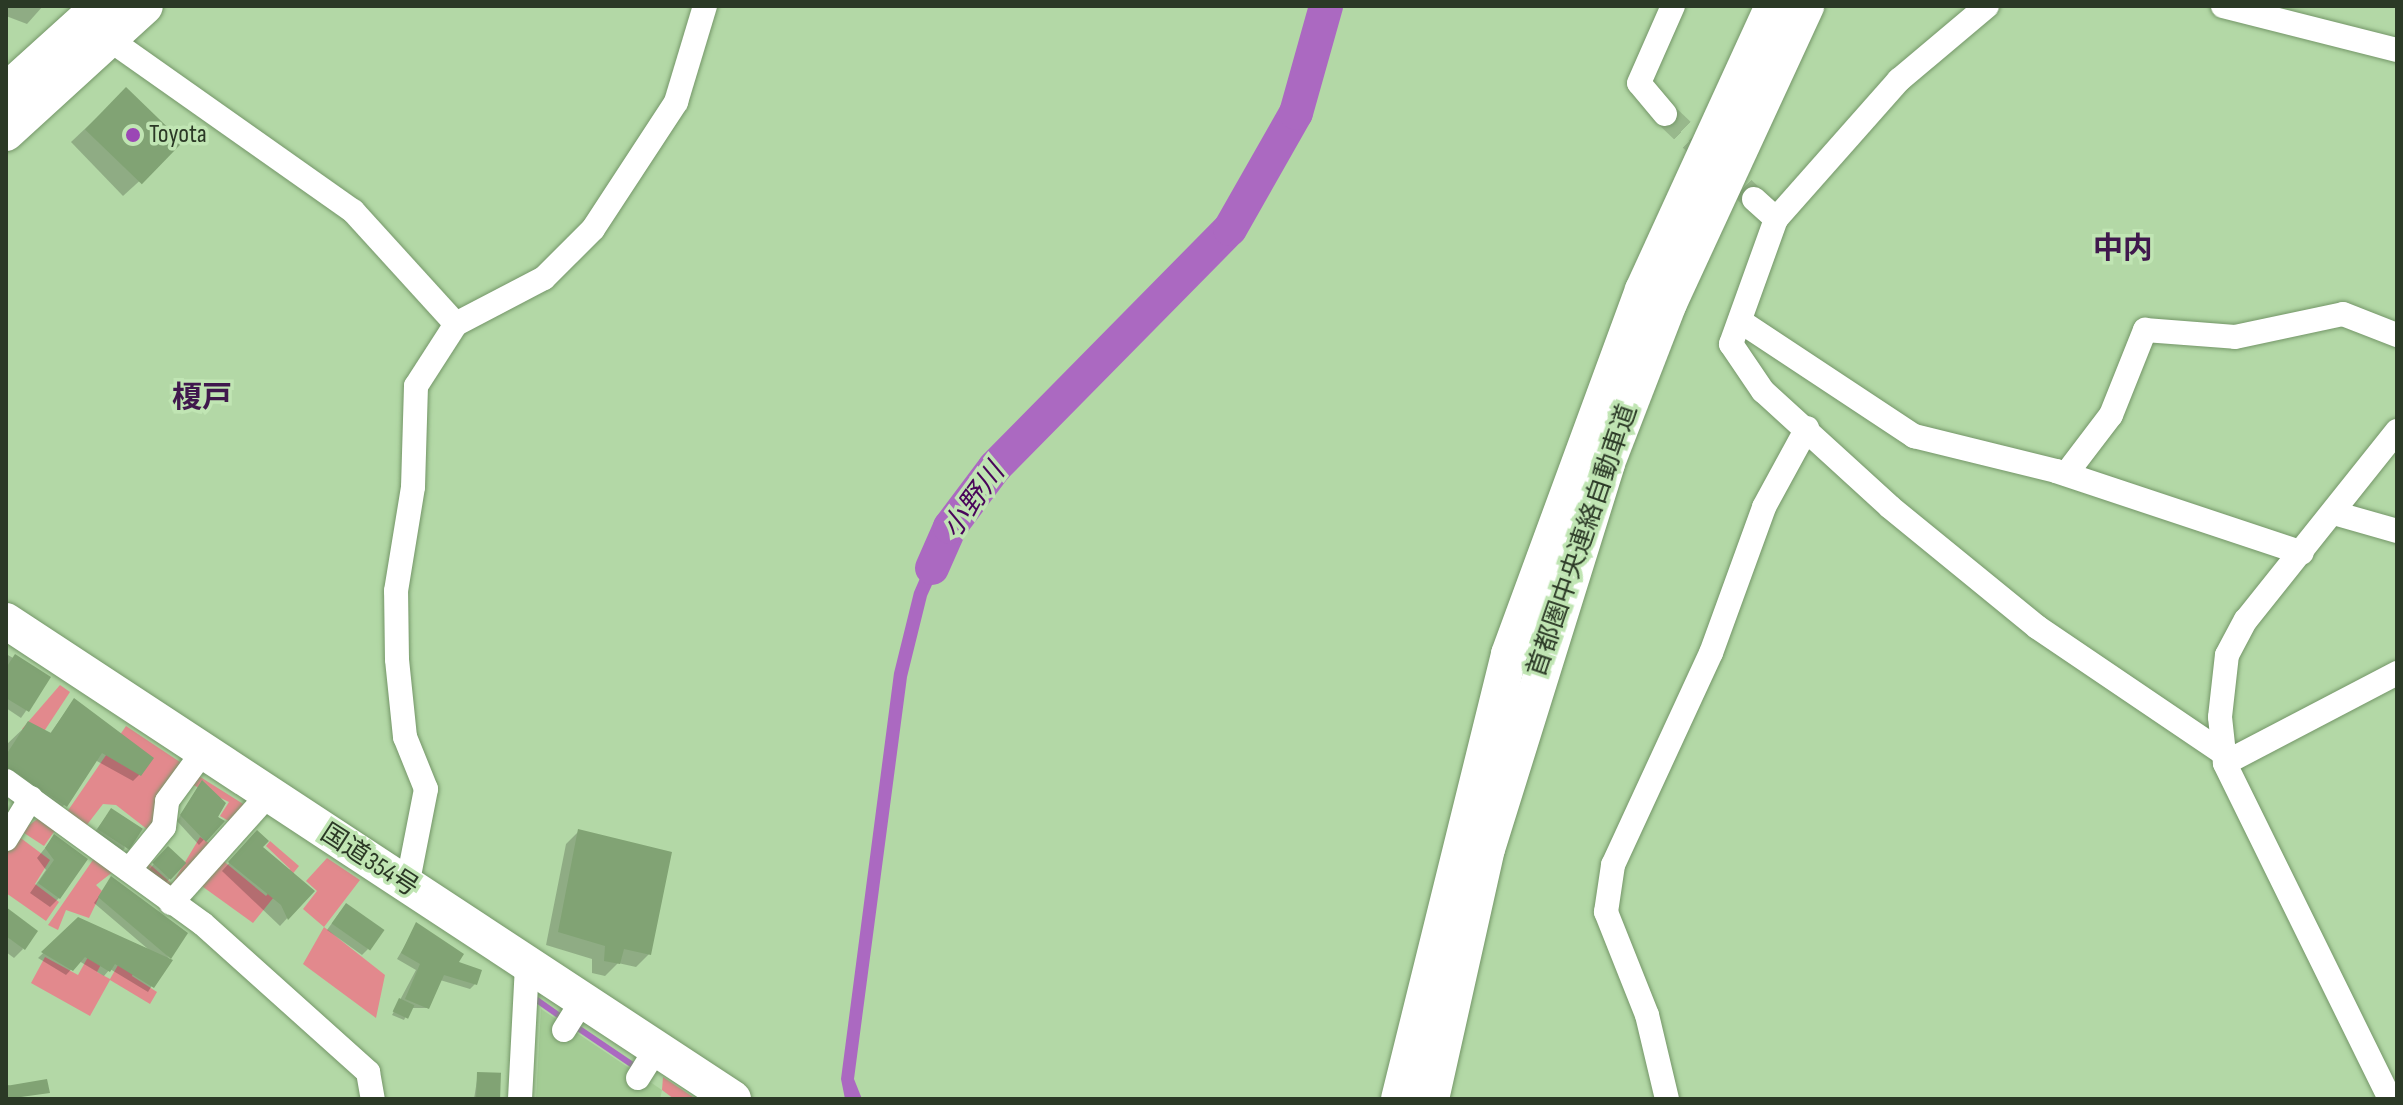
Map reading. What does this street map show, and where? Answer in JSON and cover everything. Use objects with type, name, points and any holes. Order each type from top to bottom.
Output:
[{"type":"highway","points":[[6,91],[104,23],[145,6]]},
{"type":"highway","name":"首都圏中央連絡自動車道","points":[[1399,1099],[1514,640],[1643,290],[1773,6]]},
{"type":"highway","name":"首都圏中央連絡自動車道","points":[[1431,1099],[1487,849],[1607,463],[1669,303],[1806,6]]},
{"type":"highway","points":[[6,133],[104,23]]},
{"type":"highway","name":"国道354号","points":[[6,621],[527,965],[573,1015],[647,1064],[733,1099]]},
{"type":"street","points":[[407,886],[426,789],[405,737],[396,591],[413,487],[416,386],[456,324],[544,278],[593,229],[676,102],[705,6]]},
{"type":"street","points":[[1665,114],[1639,83],[1673,6]]},
{"type":"street","points":[[1987,6],[1899,80],[1776,219],[1731,344],[1763,391],[2037,627],[2224,758]]},
{"type":"street","points":[[2223,6],[2397,50]]},
{"type":"street","points":[[104,23],[353,211],[456,324]]},
{"type":"street","points":[[1754,199],[1776,219]]},
{"type":"street","points":[[2066,474],[2111,415],[2145,330],[2235,337],[2343,314],[2397,335]]},
{"type":"street","points":[[1740,321],[1914,436],[2066,474],[2302,553]]},
{"type":"street","points":[[1667,1099],[1647,1015],[1606,912],[1613,865],[1711,653],[1764,507],[1807,428]]},
{"type":"street","points":[[2390,1099],[2224,758],[2227,655],[2397,431]]},
{"type":"street","points":[[2334,513],[2397,531]]},
{"type":"street","points":[[2224,758],[2397,673]]},
{"type":"street","points":[[129,870],[164,827],[167,801],[203,752]]},
{"type":"street","points":[[6,781],[171,903],[360,1064],[373,1099]]},
{"type":"street","points":[[171,903],[268,795]]},
{"type":"street","points":[[6,839],[31,798]]},
{"type":"street","points":[[520,1099],[527,965]]},
{"type":"shaded area","points":[[945,521],[956,532],[927,596],[907,677],[854,1079],[862,1099],[845,1099],[841,1079],[894,673],[914,592]]},
{"type":"shaded area","points":[[60,685],[70,692],[39,739],[22,729]]},
{"type":"shaded area","points":[[126,726],[186,766],[152,833],[116,805],[103,804],[86,826],[67,812]]},
{"type":"shaded area","points":[[194,773],[248,807],[234,824],[220,816],[229,802],[187,782]]},
{"type":"shaded area","points":[[43,815],[58,826],[44,846],[21,831]]},
{"type":"shaded area","points":[[18,836],[50,860],[35,884],[59,902],[46,921],[6,893],[6,854]]},
{"type":"shaded area","points":[[200,837],[215,847],[174,890],[137,868],[145,860],[172,884]]},
{"type":"shaded area","points":[[270,841],[299,866],[253,923],[199,884],[221,859],[266,896],[290,869],[266,846]]},
{"type":"shaded area","points":[[95,857],[114,871],[96,885],[102,891],[89,918],[66,910],[58,930],[48,925]]},
{"type":"shaded area","points":[[327,858],[360,880],[324,927],[303,909],[317,891],[306,881]]},
{"type":"shaded area","points":[[324,927],[385,975],[376,1018],[303,964]]},
{"type":"shaded area","points":[[93,948],[106,955],[97,972],[110,979],[121,960],[135,969],[132,976],[157,992],[150,1004],[110,980],[90,1016],[31,983],[45,957],[78,975]]},
{"type":"shaded area","points":[[541,1009],[662,1090],[660,1099],[536,1099]]},
{"type":"shaded area","points":[[663,1077],[696,1099],[674,1099],[662,1090]]},
{"type":"building","name":"Toyota","points":[[126,87],[183,142],[142,184],[85,129]]},
{"type":"building","points":[[15,654],[51,677],[29,712],[6,698],[6,668]]},
{"type":"building","points":[[74,698],[154,758],[141,776],[102,753],[67,807],[6,766],[6,755],[28,721],[51,733]]},
{"type":"building","points":[[202,780],[226,803],[218,817],[225,821],[206,842],[180,815]]},
{"type":"building","points":[[111,808],[143,829],[129,850],[97,829]]},
{"type":"building","points":[[578,829],[672,852],[651,955],[624,949],[620,964],[604,961],[605,946],[558,932]]},
{"type":"building","points":[[257,830],[269,841],[263,847],[315,891],[288,920],[281,905],[228,862]]},
{"type":"building","points":[[54,834],[88,859],[60,899],[38,883],[54,860],[45,848]]},
{"type":"building","points":[[168,846],[186,863],[171,880],[152,863]]},
{"type":"building","points":[[111,876],[188,933],[171,959],[98,897]]},
{"type":"building","points":[[346,903],[385,930],[370,950],[332,923]]},
{"type":"building","points":[[6,907],[38,931],[25,950],[6,936]]},
{"type":"building","points":[[78,917],[173,960],[154,988],[115,964],[110,972],[85,957],[73,971],[41,952]]},
{"type":"building","points":[[416,922],[464,954],[459,962],[482,970],[477,985],[444,975],[429,1009],[405,999],[420,964],[401,953]]},
{"type":"building","points":[[399,998],[414,1005],[408,1019],[393,1012]]},
{"type":"building","points":[[477,1072],[501,1073],[500,1099],[476,1099]]},
{"type":"building","points":[[47,1079],[50,1093],[6,1099],[6,1086]]},
{"type":"waterway","name":"小野川","points":[[932,568],[950,527],[995,467],[1230,229],[1296,113],[1326,6]]},
{"type":"waterway","points":[[534,998],[560,1016]]},
{"type":"waterway","points":[[575,1026],[634,1066]]},
{"type":"tunnel","points":[[1665,114],[1754,199]]},
{"type":"place","name":"Toyota","points":[[133,135]]},
{"type":"district","name":"中内","points":[[2123,249]]},
{"type":"district","name":"榎戸","points":[[202,398]]}]
